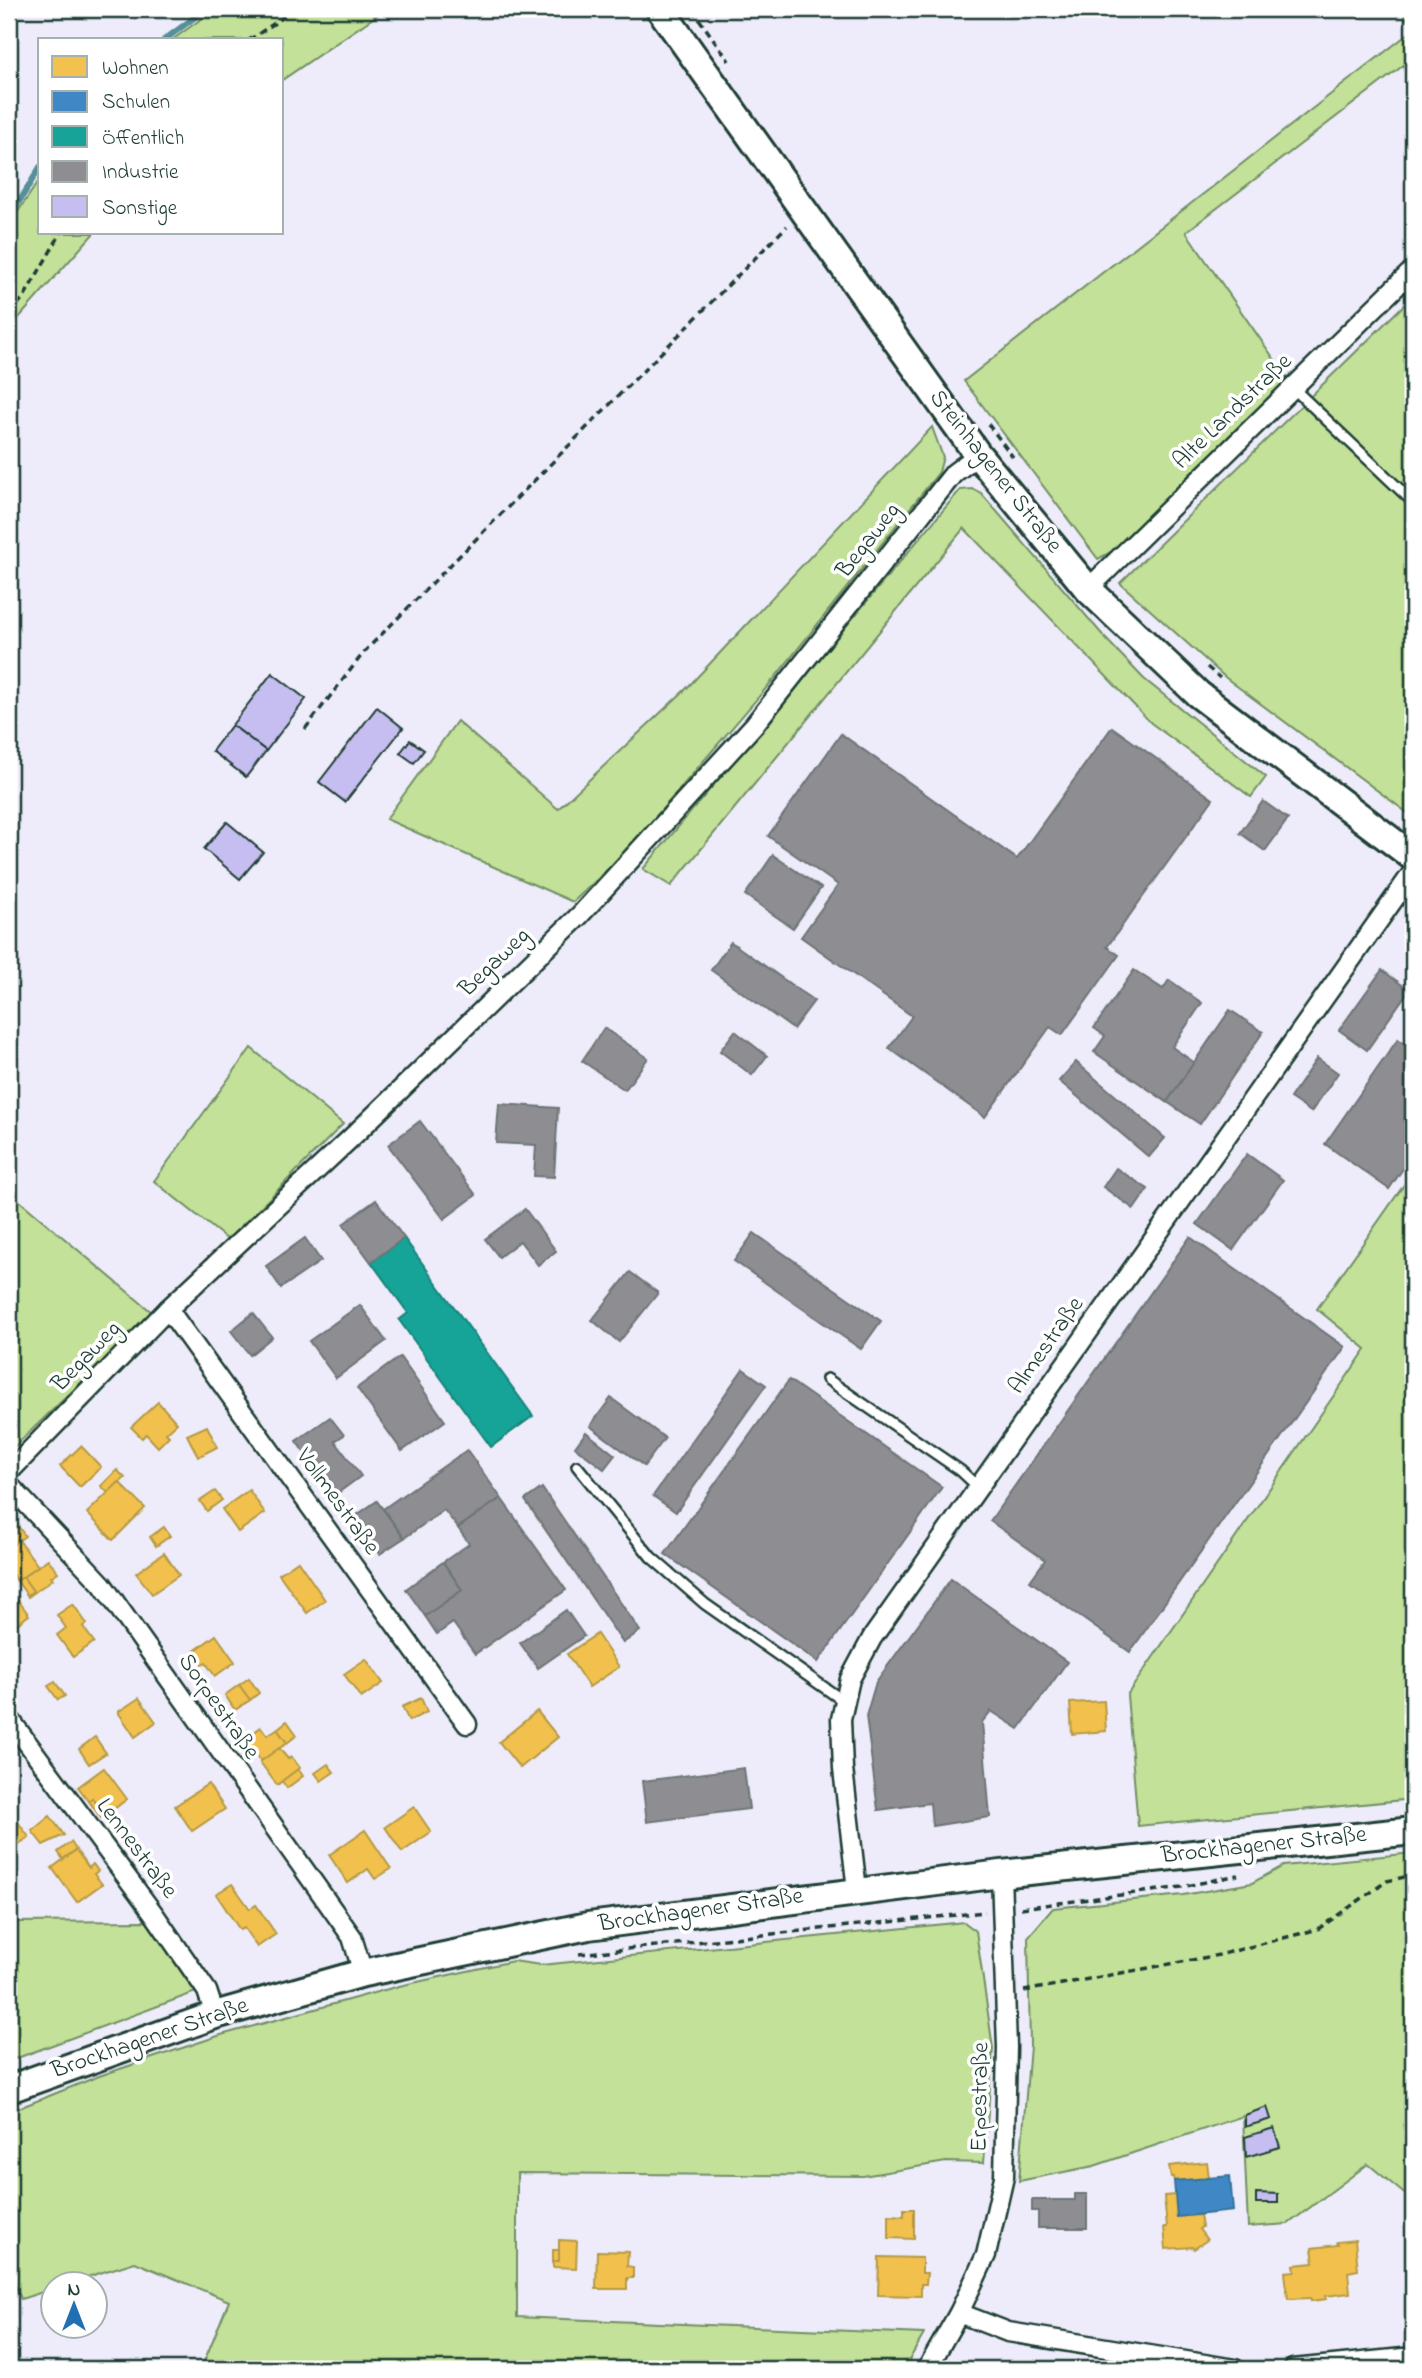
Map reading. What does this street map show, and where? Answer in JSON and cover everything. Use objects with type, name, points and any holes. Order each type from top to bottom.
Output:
[{"type":"main road","name":"Steinhagener Straße","points":[[660,9],[978,455],[1088,589],[1198,694],[1413,857]]},
{"type":"main road","name":"Brockhagener Straße","points":[[9,2089],[215,2015],[363,1973],[588,1926],[1002,1874],[1413,1831]]},
{"type":"street","name":"Alte Landstraße","points":[[1088,589],[1413,270]]},
{"type":"street","name":"Begaweg","points":[[9,1472],[168,1309],[351,1138],[580,915],[754,724],[954,473],[978,455]]},
{"type":"street","name":"Almestraße","points":[[857,1891],[843,1769],[841,1718],[850,1679],[872,1638],[1413,872]]},
{"type":"street","name":"Vollmestraße","points":[[168,1309],[467,1724]]},
{"type":"street","name":"Sorpestraße","points":[[9,1485],[102,1584],[352,1937],[363,1973]]},
{"type":"street","name":"Lennestraße","points":[[9,1718],[207,1991],[215,2015]]},
{"type":"street","name":"Erpestraße","points":[[928,2369],[959,2313],[986,2255],[1004,2177],[1007,2047],[1002,1874]]},
{"type":"street","points":[[959,2313],[1008,2332],[1235,2369]]},
{"type":"street","points":[[1293,2369],[1413,2357]]},
{"type":"lane","points":[[1293,388],[1413,502]]},
{"type":"lane","points":[[827,1379],[961,1471],[978,1488]]},
{"type":"lane","points":[[577,1466],[651,1557],[705,1604],[845,1702]]},
{"type":"path","points":[[252,38],[296,9]]},
{"type":"path","points":[[692,9],[732,65]]},
{"type":"path","points":[[305,729],[365,651],[803,209]]},
{"type":"path","points":[[9,314],[24,297],[60,234]]},
{"type":"path","points":[[986,422],[1018,463]]},
{"type":"path","points":[[1203,664],[1223,682]]},
{"type":"path","points":[[569,1955],[1003,1910],[1182,1887],[1243,1874]]},
{"type":"path","points":[[1005,1995],[1219,1955],[1318,1929],[1387,1881],[1413,1875]]},
{"type":"green space","points":[[215,9],[386,9],[284,79],[284,38],[175,38]]},
{"type":"green space","points":[[1401,9],[1413,9],[1413,30]]},
{"type":"green space","points":[[1413,30],[1413,58],[1186,232],[1288,379],[1122,546],[1098,559],[964,381]]},
{"type":"green space","points":[[38,182],[38,234],[93,234],[9,329],[9,225]]},
{"type":"green space","points":[[1413,296],[1413,817],[1226,678],[1120,583]]},
{"type":"green space","points":[[932,427],[943,457],[939,472],[773,680],[623,855],[573,902],[386,819],[457,721],[558,809],[687,688]]},
{"type":"green space","points":[[973,489],[981,493],[1106,639],[1144,679],[1266,777],[1251,797],[1151,723],[964,528],[671,886],[643,869],[960,490]]},
{"type":"green space","points":[[251,1048],[343,1124],[228,1240],[154,1181]]},
{"type":"green space","points":[[1413,1172],[1413,1799],[1138,1826],[1127,1695],[1366,1349],[1317,1309]]},
{"type":"green space","points":[[9,1192],[153,1313],[9,1452]]},
{"type":"green space","points":[[1413,1853],[1413,2201],[1368,2164],[1288,2224],[1248,2227],[1243,2116],[1094,2166],[1019,2181],[1030,2046],[1028,1937],[1053,1908],[1183,1895],[1252,1883],[1283,1866]]},
{"type":"green space","points":[[148,1921],[196,1992],[9,2061],[9,1922]]},
{"type":"green space","points":[[964,1922],[976,1931],[993,2048],[984,2163],[946,2162],[863,2176],[517,2173],[517,2317],[924,2334],[904,2369],[201,2369],[229,2301],[135,2262],[108,2270],[38,2270],[38,2294],[21,2299],[9,2270],[9,2112],[99,2076],[221,2035],[399,1986],[513,1961],[541,1965]]},
{"type":"building: Wohnen","points":[[158,1402],[177,1423],[166,1433],[169,1436],[158,1447],[146,1434],[142,1438],[131,1427]]},
{"type":"building: Wohnen","points":[[207,1426],[217,1447],[198,1457],[187,1435]]},
{"type":"building: Wohnen","points":[[81,1446],[101,1467],[80,1487],[60,1466]]},
{"type":"building: Wohnen","points":[[117,1470],[125,1478],[108,1493],[101,1486]]},
{"type":"building: Wohnen","points":[[119,1482],[145,1508],[113,1540],[87,1513]]},
{"type":"building: Wohnen","points":[[249,1490],[265,1513],[238,1532],[222,1509]]},
{"type":"building: Wohnen","points":[[215,1491],[222,1500],[207,1511],[200,1501]]},
{"type":"building: Wohnen","points":[[14,1520],[25,1536],[9,1547],[9,1523]]},
{"type":"building: Wohnen","points":[[164,1527],[170,1536],[156,1546],[150,1537]]},
{"type":"building: Wohnen","points":[[19,1540],[38,1566],[17,1581],[9,1570],[9,1547]]},
{"type":"building: Wohnen","points":[[164,1553],[179,1575],[152,1594],[136,1573]]},
{"type":"building: Wohnen","points":[[48,1559],[58,1572],[51,1577],[53,1579],[28,1597],[33,1591],[23,1577]]},
{"type":"building: Wohnen","points":[[298,1561],[325,1600],[307,1613],[279,1574]]},
{"type":"building: Wohnen","points":[[23,1577],[33,1591],[27,1595],[17,1581]]},
{"type":"building: Wohnen","points":[[18,1600],[29,1615],[12,1628],[9,1623],[9,1607]]},
{"type":"building: Wohnen","points":[[73,1604],[87,1624],[83,1627],[94,1642],[73,1657],[57,1635],[66,1628],[57,1615]]},
{"type":"building: Wohnen","points":[[597,1634],[619,1667],[589,1687],[567,1654]]},
{"type":"building: Wohnen","points":[[216,1635],[235,1662],[215,1676],[206,1663],[202,1665],[193,1652]]},
{"type":"building: Wohnen","points":[[366,1659],[383,1683],[361,1698],[344,1674]]},
{"type":"building: Wohnen","points":[[249,1678],[259,1693],[250,1700],[239,1685]]},
{"type":"building: Wohnen","points":[[55,1682],[65,1696],[58,1700],[48,1686]]},
{"type":"building: Wohnen","points":[[239,1685],[250,1700],[235,1710],[225,1695]]},
{"type":"building: Wohnen","points":[[139,1698],[156,1722],[135,1737],[118,1712]]},
{"type":"building: Wohnen","points":[[421,1698],[427,1712],[409,1721],[402,1707]]},
{"type":"building: Wohnen","points":[[1104,1701],[1106,1731],[1072,1734],[1070,1703]]},
{"type":"building: Wohnen","points":[[537,1711],[558,1737],[520,1768],[499,1742]]},
{"type":"building: Wohnen","points":[[287,1721],[297,1735],[287,1743],[277,1729]]},
{"type":"building: Wohnen","points":[[261,1727],[267,1735],[277,1729],[287,1743],[261,1761],[245,1739]]},
{"type":"building: Wohnen","points":[[95,1737],[106,1753],[89,1764],[79,1749]]},
{"type":"building: Wohnen","points":[[279,1748],[288,1759],[291,1756],[300,1768],[277,1785],[260,1762]]},
{"type":"building: Wohnen","points":[[328,1764],[334,1772],[321,1781],[315,1773]]},
{"type":"building: Wohnen","points":[[104,1768],[127,1799],[105,1816],[92,1798],[89,1801],[78,1787]]},
{"type":"building: Wohnen","points":[[298,1769],[303,1776],[287,1788],[282,1781]]},
{"type":"building: Wohnen","points":[[208,1784],[225,1809],[192,1831],[175,1806]]},
{"type":"building: Wohnen","points":[[92,1798],[105,1816],[101,1818],[89,1801]]},
{"type":"building: Wohnen","points":[[414,1807],[431,1832],[402,1852],[385,1827]]},
{"type":"building: Wohnen","points":[[9,1810],[29,1837],[9,1851]]},
{"type":"building: Wohnen","points":[[50,1816],[64,1835],[43,1845],[32,1831]]},
{"type":"building: Wohnen","points":[[365,1830],[391,1869],[375,1879],[368,1869],[348,1883],[329,1855]]},
{"type":"building: Wohnen","points":[[71,1842],[76,1850],[63,1859],[58,1852]]},
{"type":"building: Wohnen","points":[[76,1850],[89,1868],[93,1864],[98,1871],[94,1874],[102,1884],[77,1902],[52,1868]]},
{"type":"building: Wohnen","points":[[232,1884],[250,1909],[256,1905],[276,1934],[257,1947],[244,1928],[240,1930],[216,1894]]},
{"type":"building: Wohnen","points":[[1207,2162],[1209,2178],[1174,2181],[1171,2177],[1169,2166]]},
{"type":"building: Wohnen","points":[[1175,2195],[1177,2217],[1200,2215],[1202,2227],[1199,2229],[1207,2240],[1194,2249],[1166,2249],[1164,2196]]},
{"type":"building: Wohnen","points":[[904,2209],[914,2209],[914,2239],[889,2238],[889,2215],[904,2216]]},
{"type":"building: Wohnen","points":[[559,2240],[577,2241],[576,2268],[553,2267],[553,2261],[559,2261]]},
{"type":"building: Wohnen","points":[[1355,2240],[1358,2270],[1348,2272],[1350,2293],[1311,2301],[1311,2298],[1288,2299],[1285,2272],[1295,2271],[1294,2265],[1314,2263],[1312,2248]]},
{"type":"building: Wohnen","points":[[553,2250],[559,2250],[559,2261],[553,2261]]},
{"type":"building: Wohnen","points":[[597,2251],[628,2252],[627,2266],[633,2267],[633,2278],[627,2278],[627,2289],[596,2289]]},
{"type":"building: Wohnen","points":[[879,2257],[922,2258],[922,2273],[927,2273],[926,2284],[921,2284],[921,2296],[878,2295]]},
{"type":"building: Schulen","points":[[1230,2176],[1233,2211],[1177,2217],[1174,2181]]},
{"type":"building: Öffentlich","points":[[404,1238],[533,1416],[491,1447],[399,1320],[408,1313],[371,1262]]},
{"type":"building: Industrie","points":[[1112,727],[1213,799],[1107,947],[1119,955],[1062,1035],[1050,1027],[985,1117],[889,1048],[912,1016],[801,937],[838,885],[768,836],[841,734],[1017,859]]},
{"type":"building: Industrie","points":[[1263,801],[1288,819],[1265,851],[1240,833]]},
{"type":"building: Industrie","points":[[773,855],[821,888],[793,928],[745,895]]},
{"type":"building: Industrie","points":[[731,942],[814,1001],[793,1029],[711,970]]},
{"type":"building: Industrie","points":[[1134,970],[1163,989],[1169,980],[1202,1003],[1172,1047],[1195,1063],[1167,1102],[1094,1052],[1105,1036],[1094,1028]]},
{"type":"building: Industrie","points":[[1382,970],[1409,990],[1367,1050],[1339,1030]]},
{"type":"building: Industrie","points":[[1230,1010],[1263,1032],[1200,1124],[1167,1102]]},
{"type":"building: Industrie","points":[[604,1028],[648,1058],[625,1090],[582,1061]]},
{"type":"building: Industrie","points":[[735,1031],[767,1056],[752,1075],[720,1051]]},
{"type":"building: Industrie","points":[[1398,1039],[1413,1049],[1413,1154],[1389,1189],[1325,1144]]},
{"type":"building: Industrie","points":[[1317,1058],[1338,1073],[1311,1112],[1290,1098]]},
{"type":"building: Industrie","points":[[1076,1062],[1165,1138],[1149,1157],[1059,1081]]},
{"type":"building: Industrie","points":[[499,1104],[558,1108],[554,1177],[534,1176],[536,1145],[496,1143]]},
{"type":"building: Industrie","points":[[420,1121],[476,1195],[444,1219],[388,1145]]},
{"type":"building: Industrie","points":[[1247,1154],[1283,1180],[1233,1250],[1197,1224]]},
{"type":"building: Industrie","points":[[1116,1168],[1148,1189],[1134,1209],[1103,1187]]},
{"type":"building: Industrie","points":[[376,1200],[404,1238],[371,1262],[343,1224]]},
{"type":"building: Industrie","points":[[525,1209],[556,1251],[538,1265],[520,1241],[499,1257],[485,1239]]},
{"type":"building: Industrie","points":[[754,1233],[881,1321],[861,1349],[734,1261]]},
{"type":"building: Industrie","points":[[1190,1237],[1345,1347],[1130,1652],[1030,1581],[1045,1560],[990,1521]]},
{"type":"building: Industrie","points":[[305,1238],[321,1261],[281,1288],[266,1266]]},
{"type":"building: Industrie","points":[[630,1272],[658,1293],[619,1342],[592,1320]]},
{"type":"building: Industrie","points":[[360,1305],[386,1341],[336,1378],[309,1341]]},
{"type":"building: Industrie","points":[[253,1313],[272,1337],[250,1355],[231,1331]]},
{"type":"building: Industrie","points":[[400,1357],[445,1421],[402,1451],[357,1388]]},
{"type":"building: Industrie","points":[[743,1369],[766,1385],[676,1512],[653,1496]]},
{"type":"building: Industrie","points":[[789,1380],[942,1487],[818,1662],[665,1554]]},
{"type":"building: Industrie","points":[[611,1398],[665,1438],[644,1466],[590,1426]]},
{"type":"building: Industrie","points":[[330,1417],[344,1435],[335,1441],[361,1476],[335,1495],[296,1441]]},
{"type":"building: Industrie","points":[[586,1432],[615,1455],[604,1469],[575,1447]]},
{"type":"building: Industrie","points":[[467,1450],[501,1498],[458,1528],[444,1510],[404,1538],[383,1509]]},
{"type":"building: Industrie","points":[[542,1488],[640,1631],[623,1643],[525,1500]]},
{"type":"building: Industrie","points":[[501,1498],[566,1590],[475,1654],[453,1623],[437,1634],[425,1616],[462,1590],[443,1562],[469,1544],[458,1528]]},
{"type":"building: Industrie","points":[[377,1501],[404,1538],[380,1554],[354,1517]]},
{"type":"building: Industrie","points":[[443,1562],[462,1590],[425,1616],[406,1589]]},
{"type":"building: Industrie","points":[[951,1579],[1067,1662],[1019,1729],[991,1711],[982,1722],[990,1817],[932,1826],[930,1803],[878,1810],[866,1716],[876,1682]]},
{"type":"building: Industrie","points":[[566,1610],[584,1636],[538,1668],[520,1643]]},
{"type":"building: Industrie","points":[[744,1768],[749,1809],[647,1822],[642,1781]]},
{"type":"building: Industrie","points":[[1075,2194],[1087,2194],[1087,2228],[1038,2228],[1038,2211],[1032,2211],[1032,2200],[1075,2200]]},
{"type":"building: Sonstige","points":[[800,9],[814,9],[805,15]]},
{"type":"building: Sonstige","points":[[272,673],[306,699],[266,751],[232,725]]},
{"type":"building: Sonstige","points":[[377,707],[403,728],[345,802],[319,782]]},
{"type":"building: Sonstige","points":[[232,725],[266,751],[246,777],[212,751]]},
{"type":"building: Sonstige","points":[[410,740],[424,750],[414,763],[400,753]]},
{"type":"building: Sonstige","points":[[227,822],[263,852],[240,879],[204,849]]},
{"type":"building: Sonstige","points":[[1267,2107],[1271,2119],[1245,2127],[1245,2115]]},
{"type":"building: Sonstige","points":[[1274,2128],[1280,2147],[1246,2157],[1245,2137]]},
{"type":"building: Sonstige","points":[[1256,2193],[1278,2194],[1278,2203],[1256,2203]]},
{"type":"waterway","points":[[167,38],[206,9]]},
{"type":"waterway","points":[[9,219],[38,170]]}]
